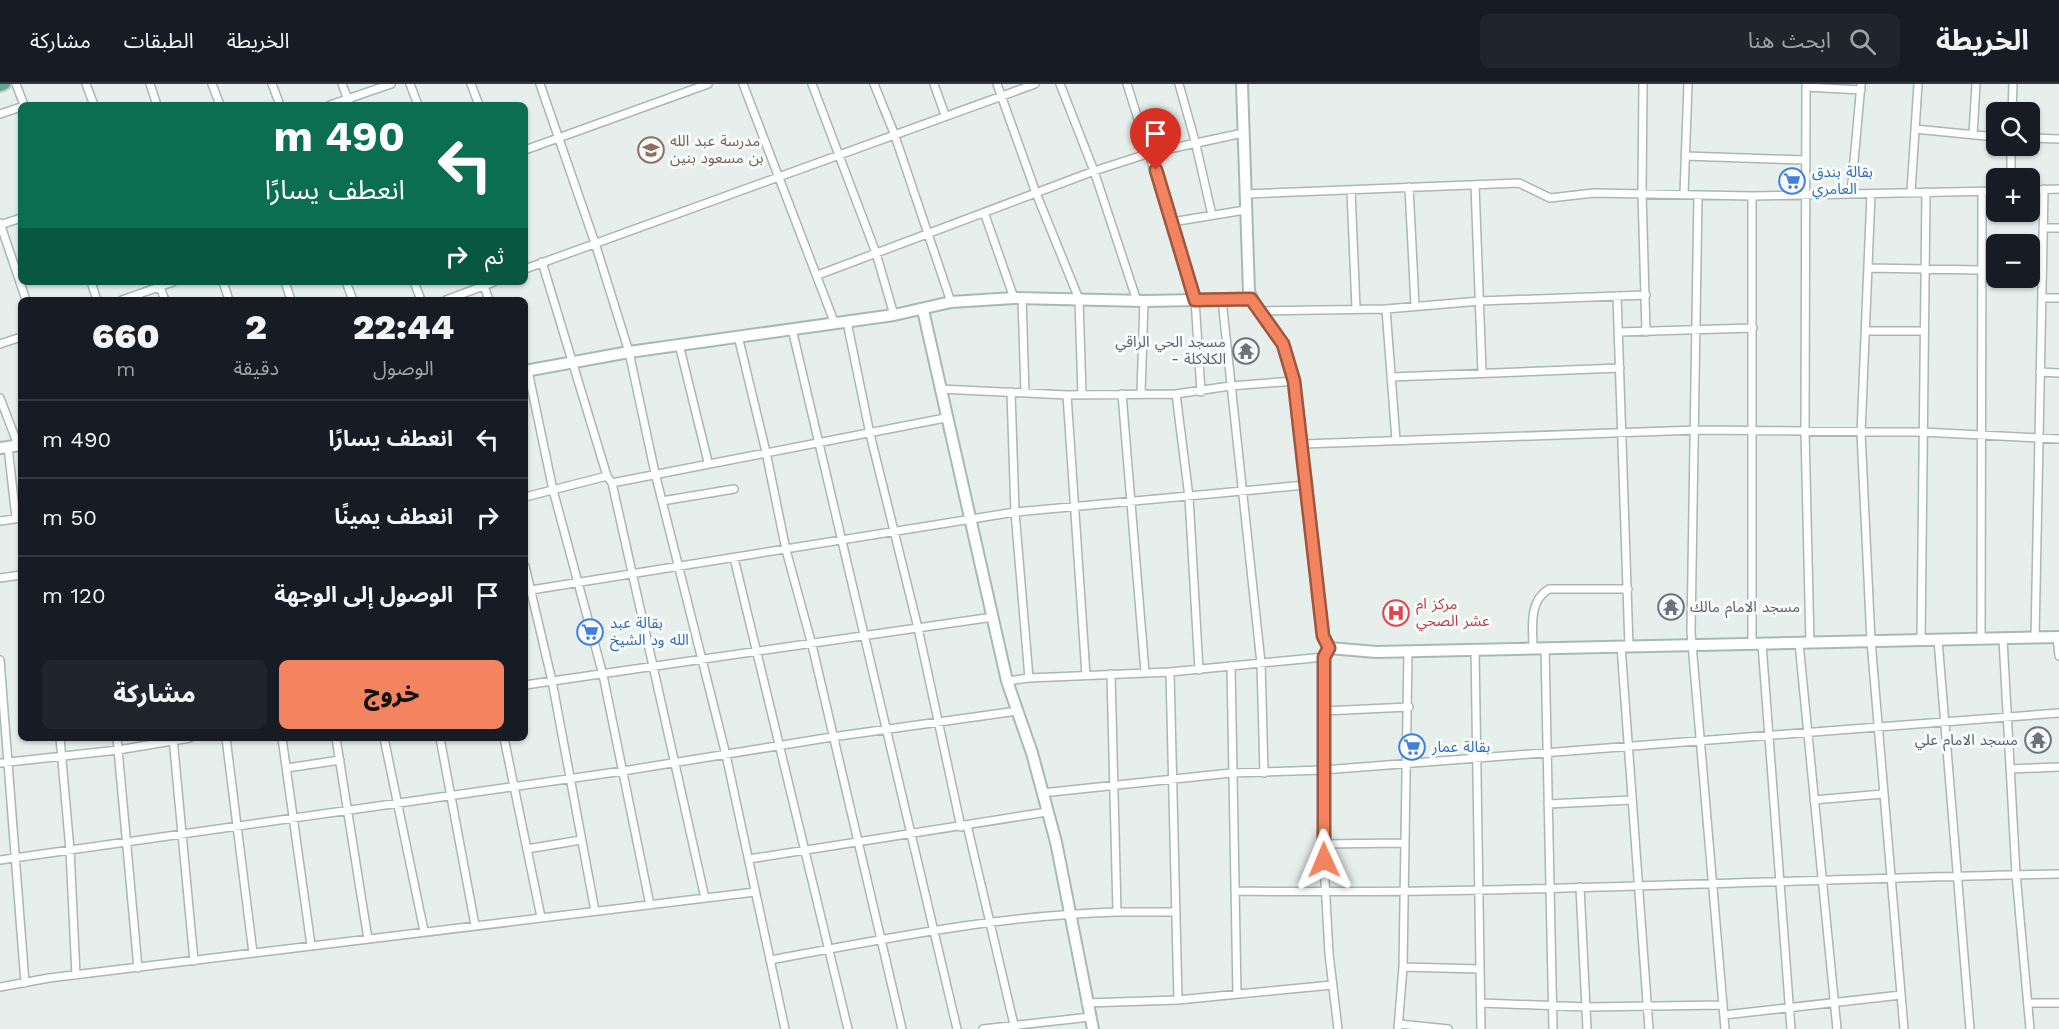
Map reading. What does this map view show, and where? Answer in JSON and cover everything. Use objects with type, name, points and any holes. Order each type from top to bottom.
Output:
[{"type":"main road","points":[[0,86],[5,84]]},
{"type":"street","points":[[16,84],[22,102]]},
{"type":"street","points":[[86,84],[93,102]]},
{"type":"street","points":[[150,84],[156,102]]},
{"type":"street","points":[[212,84],[219,102]]},
{"type":"street","points":[[272,84],[279,102]]},
{"type":"street","points":[[342,84],[349,102]]},
{"type":"street","points":[[351,102],[391,84]]},
{"type":"street","points":[[410,84],[417,102]]},
{"type":"street","points":[[471,84],[478,102]]},
{"type":"street","points":[[540,84],[595,243],[629,352],[655,473],[726,755],[785,1029]]},
{"type":"street","points":[[528,149],[708,84]]},
{"type":"street","points":[[743,84],[835,324]]},
{"type":"street","points":[[812,84],[876,254],[894,315]]},
{"type":"street","points":[[874,84],[894,133],[951,302]]},
{"type":"street","points":[[934,84],[945,115]]},
{"type":"street","points":[[997,84],[1036,193],[1079,299],[1082,394]]},
{"type":"street","points":[[528,268],[840,155],[894,133],[1035,84]]},
{"type":"street","points":[[1060,84],[1094,171],[1140,301],[1141,393]]},
{"type":"street","points":[[1127,84],[1195,300],[1201,392]]},
{"type":"street","points":[[1179,84],[1196,141],[1212,215]]},
{"type":"street","points":[[1242,84],[1245,210],[1251,299],[1283,344],[1294,381],[1326,653],[1323,711],[1323,844],[1332,985],[1338,1029]]},
{"type":"street","points":[[1643,84],[1642,193],[1646,332]]},
{"type":"street","points":[[1684,194],[1688,84]]},
{"type":"street","points":[[1911,192],[1918,84]]},
{"type":"street","points":[[1973,135],[1976,84]]},
{"type":"street","points":[[2012,102],[2013,84]]},
{"type":"street","points":[[1837,1029],[1807,732],[1804,643],[1806,86],[1861,87],[1851,194]]},
{"type":"street","points":[[0,114],[18,108]]},
{"type":"street","points":[[1915,129],[1986,136]]},
{"type":"street","points":[[818,275],[985,214],[1094,171],[1150,153],[1243,132]]},
{"type":"street","points":[[2040,138],[2059,139]]},
{"type":"street","points":[[1685,156],[1804,160]]},
{"type":"street","points":[[1245,194],[1519,183],[1551,198],[1594,192],[1752,196],[1986,192]]},
{"type":"street","points":[[1475,185],[1482,372]]},
{"type":"street","points":[[1409,187],[1415,305]]},
{"type":"street","points":[[2040,189],[2059,189]]},
{"type":"street","points":[[2035,638],[2044,189]]},
{"type":"street","points":[[1351,191],[1356,308]]},
{"type":"street","points":[[1922,640],[1922,432],[1926,192]]},
{"type":"street","points":[[1981,640],[1982,192]]},
{"type":"street","points":[[1871,194],[1862,433],[1871,641],[1904,1029]]},
{"type":"street","points":[[1698,195],[1692,645],[1725,1029]]},
{"type":"street","points":[[1752,196],[1751,430],[1757,644],[1770,735],[1791,1029]]},
{"type":"street","points":[[1172,222],[1245,210]]},
{"type":"street","points":[[985,214],[1018,298],[1025,393]]},
{"type":"street","points":[[18,219],[0,224],[18,277]]},
{"type":"street","points":[[2043,228],[2059,228]]},
{"type":"street","points":[[543,262],[610,479],[655,667],[673,763],[705,898]]},
{"type":"street","points":[[1869,268],[1981,270]]},
{"type":"street","points":[[129,297],[157,285]]},
{"type":"street","points":[[453,297],[482,285]]},
{"type":"street","points":[[1259,311],[1386,309],[1480,301],[1646,295]]},
{"type":"street","points":[[1617,296],[1628,589],[1625,646],[1628,746],[1649,1029]]},
{"type":"street","points":[[528,371],[679,344],[894,315],[951,302],[1018,298],[1140,301],[1251,299]]},
{"type":"street","points":[[2042,298],[2059,298]]},
{"type":"street","points":[[1222,300],[1261,663],[1264,772]]},
{"type":"street","points":[[1386,309],[1396,440]]},
{"type":"street","points":[[923,310],[945,418],[1007,681],[1056,842],[1068,913],[1093,1029]]},
{"type":"street","points":[[848,322],[870,434],[896,531],[938,723],[991,921],[1014,1028]]},
{"type":"street","points":[[792,328],[957,1029]]},
{"type":"street","points":[[1619,332],[1753,328]]},
{"type":"street","points":[[1867,331],[1923,331]]},
{"type":"street","points":[[738,336],[766,452],[786,550],[812,645],[902,1029]]},
{"type":"street","points":[[0,344],[18,338]]},
{"type":"street","points":[[679,344],[708,462]]},
{"type":"street","points":[[1391,377],[1620,368]]},
{"type":"street","points":[[2040,372],[2059,373]]},
{"type":"street","points":[[528,380],[553,490],[603,675],[650,905]]},
{"type":"street","points":[[940,389],[1067,395],[1176,394],[1230,386],[1294,381]]},
{"type":"street","points":[[1011,392],[1016,512],[1029,678]]},
{"type":"street","points":[[1122,394],[1145,672]]},
{"type":"street","points":[[1176,394],[1189,497],[1199,670]]},
{"type":"street","points":[[1067,395],[1086,675]]},
{"type":"street","points":[[0,398],[12,446],[18,508]]},
{"type":"street","points":[[528,496],[610,479],[870,434],[945,418]]},
{"type":"street","points":[[1303,444],[1696,430],[1922,432],[2059,439]]},
{"type":"street","points":[[595,911],[568,778],[552,681],[528,590],[679,564],[786,550],[1016,512],[1306,485]]},
{"type":"street","points":[[662,501],[734,489]]},
{"type":"street","points":[[0,521],[18,518]]},
{"type":"street","points":[[734,558],[848,1029]]},
{"type":"street","points":[[0,578],[18,575]]},
{"type":"street","points":[[1533,649],[1534,610],[1540,594],[1549,589],[1628,589]]},
{"type":"street","points":[[528,685],[704,661],[993,616]]},
{"type":"street","points":[[1007,681],[1199,670],[1326,653],[1475,649],[2058,637],[2059,656]]},
{"type":"street","points":[[2003,639],[2016,874],[2030,1029]]},
{"type":"street","points":[[1938,640],[1970,1029]]},
{"type":"street","points":[[1545,648],[1553,1029]]},
{"type":"street","points":[[1475,649],[1481,1029]]},
{"type":"street","points":[[1408,651],[1408,763],[1403,843],[1403,967],[1399,1027],[1448,1029]]},
{"type":"street","points":[[0,660],[4,762],[24,983]]},
{"type":"street","points":[[1231,666],[1231,774],[1237,994]]},
{"type":"street","points":[[1170,672],[1174,912],[1178,1000]]},
{"type":"street","points":[[1111,674],[1117,912]]},
{"type":"street","points":[[1323,711],[1408,707]]},
{"type":"street","points":[[0,860],[182,836],[623,771],[832,736],[1017,711]]},
{"type":"street","points":[[1042,793],[1231,774],[1323,770],[1478,756],[2059,713]]},
{"type":"street","points":[[60,741],[70,850],[76,975]]},
{"type":"street","points":[[117,741],[138,968]]},
{"type":"street","points":[[4,762],[118,750],[163,741]]},
{"type":"street","points":[[173,741],[194,961]]},
{"type":"street","points":[[226,741],[253,953]]},
{"type":"street","points":[[282,741],[311,945]]},
{"type":"street","points":[[337,741],[368,939]]},
{"type":"street","points":[[385,741],[424,931]]},
{"type":"street","points":[[441,741],[453,796],[475,925]]},
{"type":"street","points":[[505,741],[541,918]]},
{"type":"street","points":[[287,768],[340,760]]},
{"type":"street","points":[[2011,769],[2059,767]]},
{"type":"street","points":[[1814,800],[1883,794]]},
{"type":"street","points":[[1548,804],[1632,800]]},
{"type":"street","points":[[749,859],[806,852],[1047,812]]},
{"type":"street","points":[[527,849],[581,840]]},
{"type":"street","points":[[1323,844],[1403,843]]},
{"type":"street","points":[[1234,891],[1325,892],[1714,885],[2059,874]]},
{"type":"street","points":[[1580,887],[1587,1029]]},
{"type":"street","points":[[0,987],[311,945],[755,892]]},
{"type":"street","points":[[770,960],[991,921],[1068,913],[1174,912]]},
{"type":"street","points":[[1403,967],[1480,969]]},
{"type":"street","points":[[1086,1002],[1178,1000],[1332,985]]},
{"type":"street","points":[[1724,1015],[1901,994]]},
{"type":"street","points":[[1482,1003],[1587,1007],[1722,1005]]},
{"type":"street","points":[[2028,1003],[2059,1003]]},
{"type":"street","points":[[983,1029],[1014,1028],[1090,1017]]},
{"type":"place","name":"مدرسة عبد الله بن مسعود بنين","points":[[651,150]]},
{"type":"place","name":"بقالة بندق العامري","points":[[1792,181]]},
{"type":"place","name":"مسجد الحي الراقي - الكلاكلة","points":[[1246,351]]},
{"type":"place","name":"مسجد الامام مالك","points":[[1671,607]]},
{"type":"place","name":"مركز ام عشر الصحي","points":[[1396,613]]},
{"type":"place","name":"بقالة عبد الله ود الشيخ","points":[[590,632]]},
{"type":"place","name":"مسجد الامام علي","points":[[2038,740]]},
{"type":"place","name":"بقالة عمار","points":[[1412,747]]},
{"type":"route","points":[[1156,170],[1195,300],[1251,299],[1283,344],[1294,381],[1303,444],[1323,636],[1329,648],[1324,657],[1324,860]]}]
